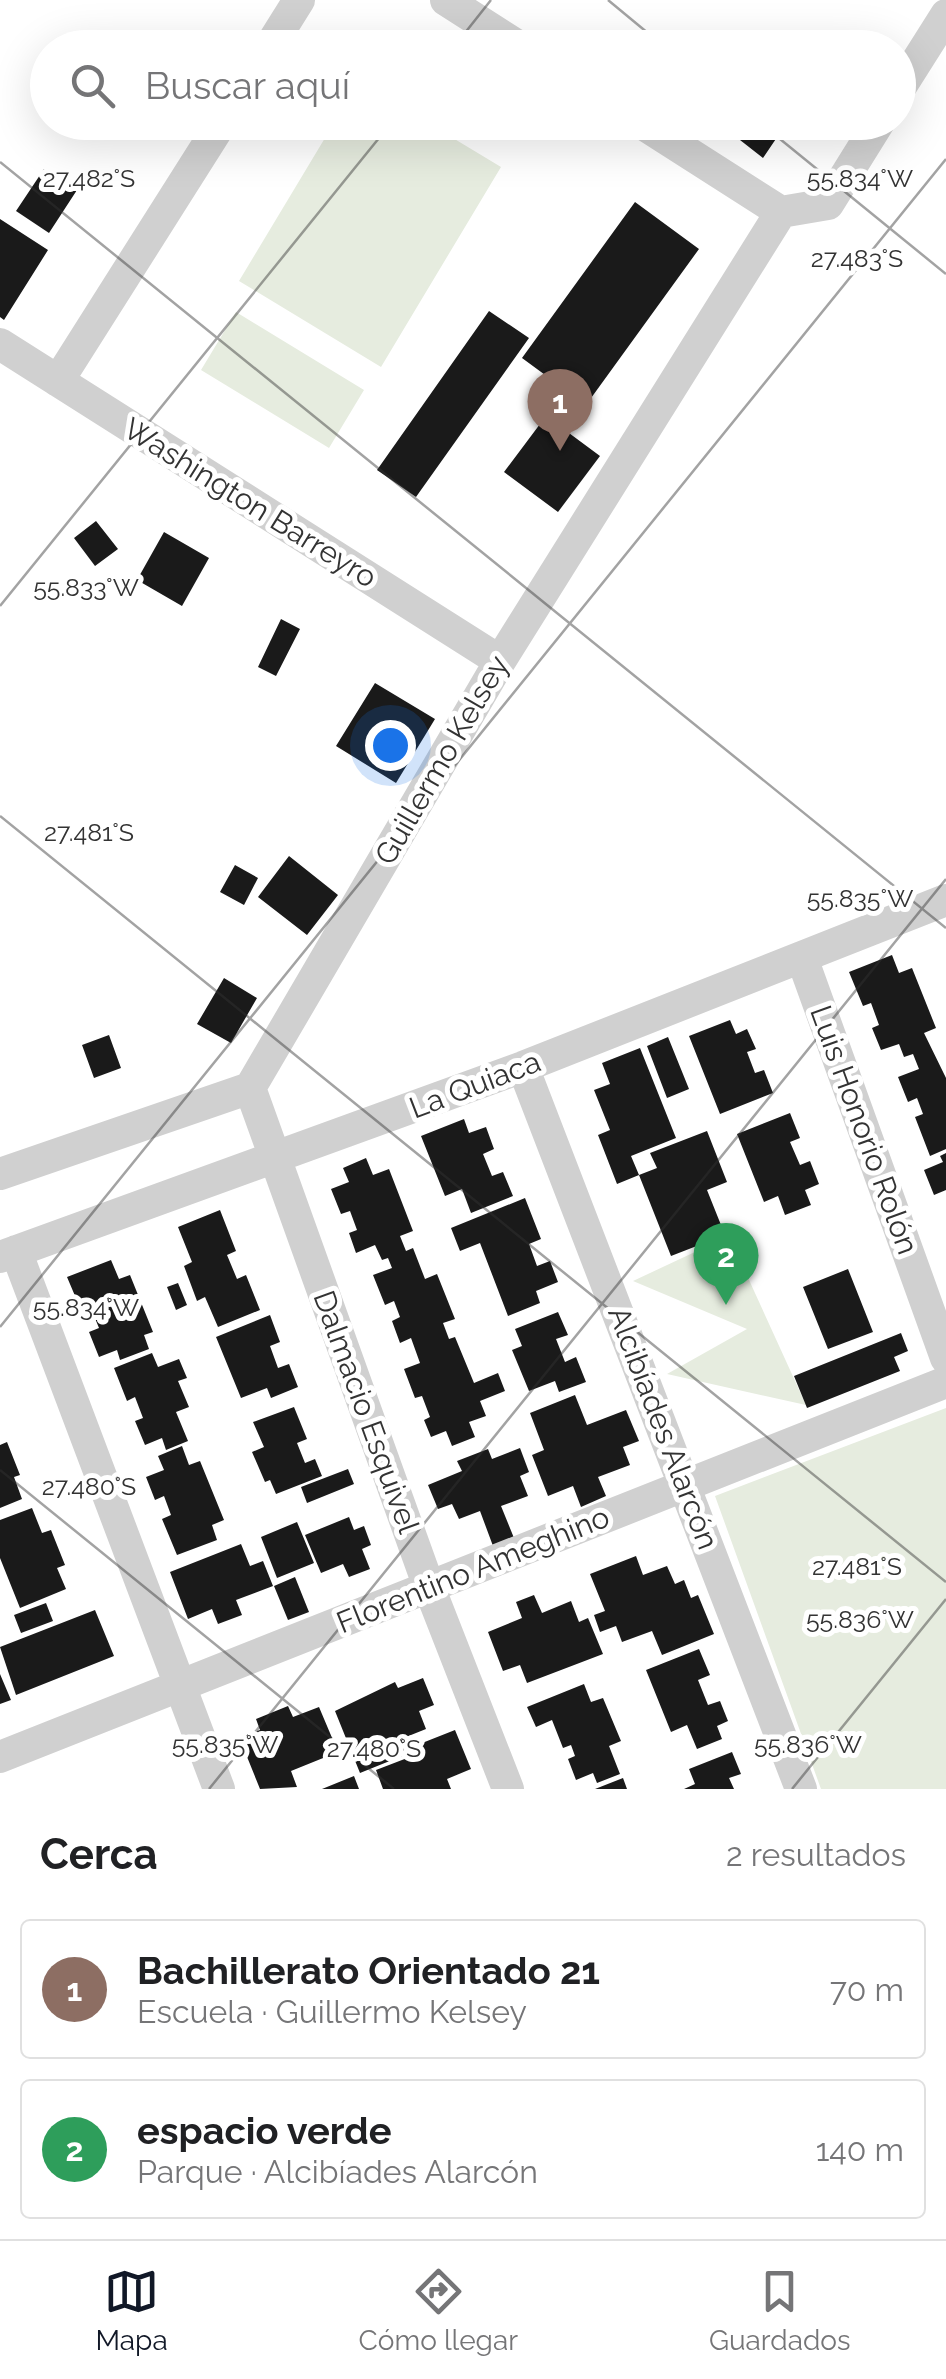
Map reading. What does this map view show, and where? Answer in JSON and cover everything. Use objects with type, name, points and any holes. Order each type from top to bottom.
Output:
[{"type":"street","points":[[280,30],[299,0]]},
{"type":"street","points":[[446,0],[494,30]]},
{"type":"street","points":[[916,62],[946,15]]},
{"type":"street","points":[[58,381],[211,140]]},
{"type":"street","points":[[668,140],[781,212],[828,204],[868,140]]},
{"type":"street","name":"Guillermo Kelsey","points":[[250,1088],[500,661],[781,212]]},
{"type":"street","name":"Washington Barreyro","points":[[0,344],[500,661]]},
{"type":"street","name":"La Quiaca","points":[[8,1254],[523,1067],[946,900]]},
{"type":"street","name":"Luis Honorio Rolón","points":[[802,958],[946,1358]]},
{"type":"street","name":"Alcibíades Alarcón","points":[[523,1067],[801,1789]]},
{"type":"street","points":[[0,1174],[250,1088]]},
{"type":"street","name":"Dalmacio Esquivel","points":[[250,1088],[429,1587],[508,1789]]},
{"type":"street","points":[[8,1254],[219,1789]]},
{"type":"street","name":"Florentino Ameghino","points":[[0,1757],[946,1382]]},
{"type":"shaded area","points":[[324,140],[456,140],[501,167],[381,367],[239,281]]},
{"type":"shaded area","points":[[236,312],[364,390],[329,448],[201,370]]},
{"type":"shaded area","points":[[729,1236],[806,1405],[667,1374],[747,1329],[633,1281]]},
{"type":"shaded area","points":[[946,1408],[946,1789],[821,1789],[715,1496]]},
{"type":"building","points":[[740,140],[775,140],[763,158]]},
{"type":"building","points":[[44,169],[77,190],[49,233],[16,211]]},
{"type":"building","points":[[635,202],[699,249],[586,405],[522,358]]},
{"type":"building","points":[[0,219],[48,250],[4,320],[0,317]]},
{"type":"building","points":[[489,311],[529,338],[416,497],[377,470]]},
{"type":"building","points":[[546,416],[600,456],[558,512],[504,472]]},
{"type":"building","points":[[96,521],[118,549],[95,566],[74,538]]},
{"type":"building","points":[[164,532],[209,558],[182,606],[137,580]]},
{"type":"building","points":[[281,619],[300,629],[276,676],[258,667]]},
{"type":"building","points":[[375,683],[435,719],[396,783],[336,746]]},
{"type":"building","points":[[289,856],[338,895],[307,935],[258,897]]},
{"type":"building","points":[[235,865],[258,878],[244,905],[220,892]]},
{"type":"building","points":[[892,955],[899,973],[912,968],[936,1028],[924,1033],[946,1078],[946,1149],[930,1156],[915,1117],[923,1114],[917,1098],[908,1102],[898,1077],[919,1069],[913,1054],[904,1057],[899,1044],[881,1050],[872,1028],[879,1025],[871,1003],[863,1006],[849,972]]},
{"type":"building","points":[[224,978],[257,998],[231,1043],[197,1024]]},
{"type":"building","points":[[730,1020],[736,1034],[747,1029],[756,1049],[747,1052],[755,1073],[764,1070],[773,1093],[720,1114],[689,1036]]},
{"type":"building","points":[[109,1035],[121,1068],[94,1078],[82,1045]]},
{"type":"building","points":[[668,1037],[689,1089],[667,1098],[647,1046]]},
{"type":"building","points":[[640,1048],[676,1138],[631,1156],[639,1175],[617,1184],[598,1135],[610,1130],[594,1090],[610,1084],[602,1063]]},
{"type":"building","points":[[790,1113],[800,1138],[790,1142],[800,1165],[810,1161],[819,1184],[805,1190],[811,1205],[785,1215],[778,1196],[764,1202],[737,1134]]},
{"type":"building","points":[[464,1119],[469,1133],[486,1127],[494,1149],[483,1154],[492,1176],[503,1172],[513,1196],[471,1213],[462,1189],[445,1196],[421,1136]]},
{"type":"building","points":[[707,1131],[727,1182],[707,1190],[725,1235],[671,1256],[639,1175],[657,1168],[650,1153]]},
{"type":"building","points":[[946,1153],[946,1190],[934,1195],[924,1170],[943,1162],[940,1156]]},
{"type":"building","points":[[366,1158],[373,1175],[389,1169],[413,1231],[400,1236],[406,1251],[413,1248],[425,1279],[437,1274],[455,1319],[443,1323],[449,1339],[455,1337],[474,1383],[498,1373],[505,1391],[480,1401],[486,1416],[469,1422],[475,1437],[452,1446],[446,1431],[431,1437],[424,1420],[430,1417],[422,1396],[415,1398],[404,1369],[420,1363],[411,1338],[400,1343],[392,1321],[400,1317],[394,1301],[385,1305],[373,1275],[392,1268],[388,1258],[382,1260],[375,1245],[356,1253],[349,1233],[357,1230],[350,1211],[341,1214],[331,1189],[349,1182],[343,1168]]},
{"type":"building","points":[[525,1198],[541,1239],[529,1244],[537,1266],[550,1261],[558,1282],[536,1291],[540,1303],[508,1316],[480,1243],[460,1251],[451,1228]]},
{"type":"building","points":[[220,1210],[236,1251],[227,1255],[237,1279],[246,1275],[260,1310],[218,1327],[205,1297],[197,1301],[184,1266],[192,1262],[178,1227]]},
{"type":"building","points":[[111,1260],[119,1279],[130,1275],[153,1332],[144,1335],[149,1349],[120,1360],[117,1350],[99,1357],[89,1332],[99,1328],[90,1306],[81,1310],[67,1277]]},
{"type":"building","points":[[848,1269],[873,1332],[828,1349],[803,1287]]},
{"type":"building","points":[[178,1283],[187,1305],[176,1310],[167,1287]]},
{"type":"building","points":[[558,1312],[568,1335],[556,1339],[565,1362],[576,1357],[586,1382],[559,1392],[555,1381],[529,1391],[512,1350],[522,1346],[515,1329]]},
{"type":"building","points":[[270,1315],[280,1342],[270,1346],[278,1368],[289,1364],[298,1387],[271,1398],[267,1388],[241,1398],[216,1337]]},
{"type":"building","points":[[901,1333],[908,1351],[894,1357],[900,1371],[807,1408],[794,1376]]},
{"type":"building","points":[[152,1353],[158,1367],[179,1359],[187,1378],[178,1381],[189,1407],[176,1412],[188,1441],[166,1450],[162,1438],[145,1445],[135,1421],[143,1418],[135,1397],[127,1401],[114,1368]]},
{"type":"building","points":[[575,1395],[587,1425],[626,1410],[639,1441],[623,1447],[630,1465],[598,1477],[606,1496],[581,1507],[573,1486],[548,1496],[532,1455],[544,1450],[530,1413]]},
{"type":"building","points":[[294,1407],[307,1439],[297,1443],[305,1463],[315,1459],[322,1476],[276,1494],[270,1480],[265,1482],[252,1452],[264,1447],[253,1422]]},
{"type":"building","points":[[7,1442],[20,1475],[14,1477],[22,1499],[0,1508],[0,1445]]},
{"type":"building","points":[[182,1446],[189,1465],[200,1461],[224,1520],[212,1525],[217,1540],[177,1555],[162,1519],[171,1515],[164,1496],[155,1500],[146,1477],[164,1470],[158,1456]]},
{"type":"building","points":[[520,1448],[529,1472],[520,1476],[528,1496],[501,1506],[514,1538],[493,1546],[480,1511],[459,1519],[452,1504],[438,1509],[428,1485],[462,1471],[457,1461],[488,1449],[492,1459]]},
{"type":"building","points":[[348,1469],[354,1484],[307,1503],[301,1487]]},
{"type":"building","points":[[32,1508],[42,1533],[51,1530],[65,1565],[57,1568],[66,1589],[20,1608],[0,1558],[0,1520]]},
{"type":"building","points":[[349,1517],[354,1530],[364,1526],[371,1545],[362,1549],[370,1569],[349,1577],[343,1564],[321,1573],[305,1535]]},
{"type":"building","points":[[297,1522],[314,1563],[277,1578],[261,1537]]},
{"type":"building","points":[[241,1544],[250,1566],[263,1561],[273,1586],[236,1600],[242,1615],[218,1624],[212,1609],[188,1619],[170,1572]]},
{"type":"building","points":[[636,1556],[643,1575],[667,1566],[675,1584],[684,1580],[691,1598],[698,1595],[714,1634],[662,1655],[652,1631],[622,1642],[616,1626],[600,1632],[594,1615],[605,1611],[590,1574]]},
{"type":"building","points":[[295,1577],[309,1612],[288,1620],[274,1586]]},
{"type":"building","points":[[534,1595],[542,1613],[571,1601],[579,1622],[588,1618],[603,1654],[527,1683],[520,1665],[503,1671],[488,1632],[522,1618],[516,1602]]},
{"type":"building","points":[[46,1603],[53,1621],[21,1633],[14,1615]]},
{"type":"building","points":[[95,1610],[114,1656],[16,1695],[0,1647]]},
{"type":"building","points":[[699,1649],[710,1675],[698,1680],[708,1705],[720,1701],[728,1721],[717,1726],[722,1739],[697,1749],[687,1725],[671,1732],[646,1670]]},
{"type":"building","points":[[0,1674],[11,1700],[0,1704]]},
{"type":"building","points":[[423,1678],[434,1705],[419,1711],[426,1729],[401,1739],[407,1754],[360,1773],[335,1711],[395,1682],[398,1688]]},
{"type":"building","points":[[584,1684],[591,1702],[603,1698],[621,1741],[609,1746],[620,1774],[597,1783],[593,1773],[576,1780],[568,1759],[575,1756],[571,1745],[563,1748],[552,1720],[536,1727],[527,1707]]},
{"type":"building","points":[[288,1706],[293,1717],[319,1707],[338,1752],[291,1771],[297,1787],[260,1789],[239,1737],[260,1730],[256,1719]]},
{"type":"building","points":[[455,1730],[471,1769],[447,1779],[451,1789],[383,1789],[376,1770],[415,1755],[412,1747]]},
{"type":"building","points":[[732,1752],[741,1774],[729,1778],[734,1789],[684,1789],[695,1784],[689,1769]]},
{"type":"building","points":[[354,1776],[359,1789],[322,1789]]},
{"type":"building","points":[[623,1778],[627,1789],[595,1789]]},
{"type":"place","name":"Bachillerato Orientado 21","points":[[560,451]]},
{"type":"place","name":"espacio verde","points":[[726,1305]]}]
